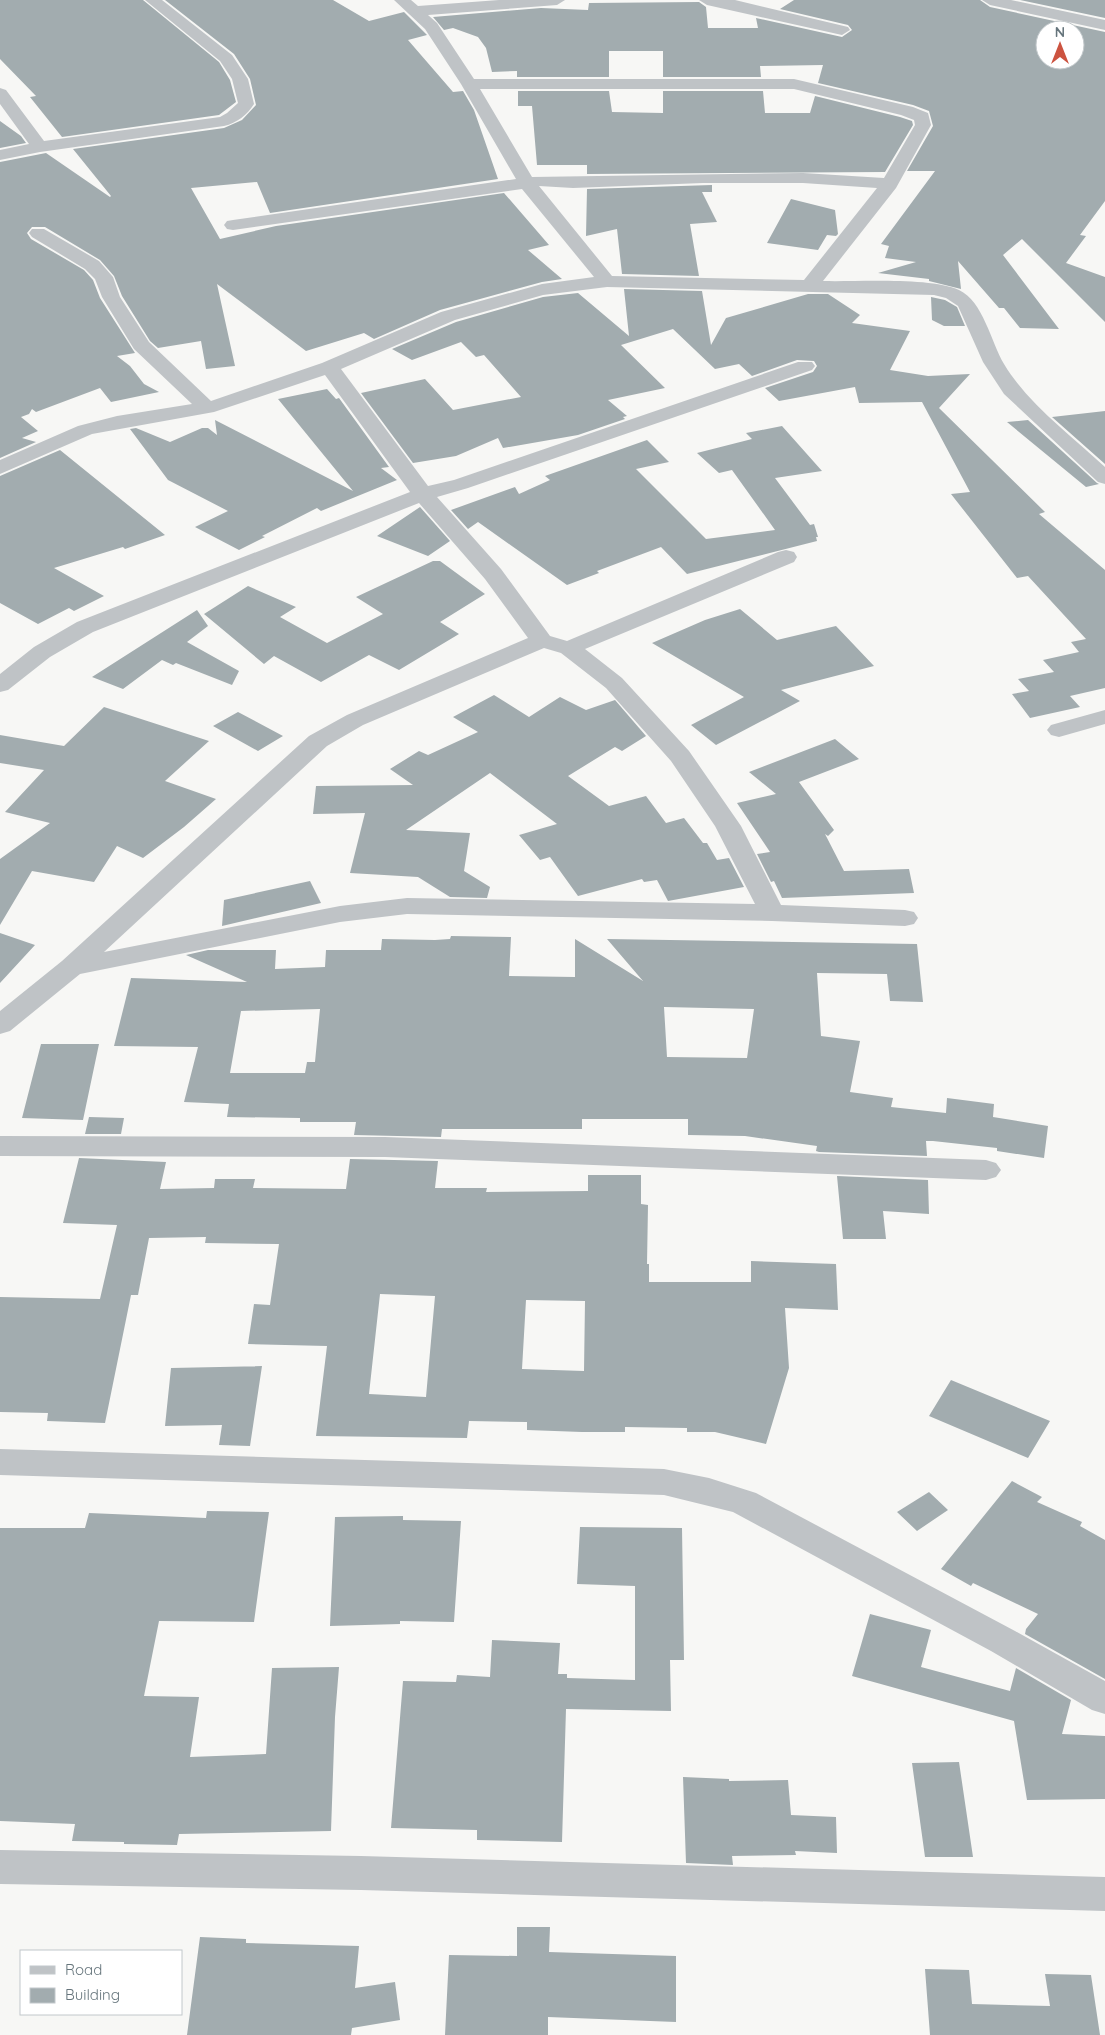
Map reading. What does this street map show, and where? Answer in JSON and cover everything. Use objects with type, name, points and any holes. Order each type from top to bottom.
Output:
[{"type":"street","points":[[0,155],[40,147],[224,120],[233,117],[246,104],[242,79],[226,58],[153,0]]},
{"type":"street","points":[[402,0],[417,11],[431,26],[469,84],[526,182],[607,281]]},
{"type":"street","points":[[417,11],[557,0]]},
{"type":"street","points":[[708,0],[724,2],[842,30]]},
{"type":"street","points":[[990,0],[1105,25]]},
{"type":"street","points":[[469,84],[794,84],[867,100],[922,117],[924,125],[890,184],[808,287]]},
{"type":"street","points":[[0,93],[40,147]]},
{"type":"street","points":[[233,225],[526,182],[803,178],[890,184]]},
{"type":"street","points":[[38,233],[92,265],[104,277],[111,297],[126,317],[141,345],[207,408]]},
{"type":"street","points":[[0,468],[40,448],[85,430],[117,422],[207,408],[329,367],[419,327],[477,307],[542,290],[607,281],[934,289],[953,294],[966,303],[993,362],[1011,390],[1105,478]]},
{"type":"street","points":[[0,685],[42,652],[86,627],[423,494],[461,484],[805,366]]},
{"type":"street","points":[[329,367],[423,494],[492,574],[542,641]]},
{"type":"street","points":[[569,648],[786,557]]},
{"type":"street","points":[[0,1025],[72,966],[318,741],[355,720],[542,641],[569,648],[614,683],[680,756],[728,826],[772,913]]},
{"type":"street","points":[[1059,730],[1105,717]]},
{"type":"street","points":[[72,966],[374,909],[407,906],[772,913],[905,918]]},
{"type":"street","points":[[0,1146],[385,1147],[986,1170]]},
{"type":"street","points":[[0,1462],[664,1482],[709,1491],[744,1502],[1003,1641],[1105,1699]]},
{"type":"street","points":[[0,1867],[361,1873],[1105,1894]]},
{"type":"building","points":[[0,0],[143,0],[219,62],[230,80],[236,102],[219,115],[62,137],[30,97],[36,96],[0,59]]},
{"type":"building","points":[[165,0],[333,0],[369,21],[404,12],[427,35],[408,40],[453,92],[463,91],[474,110],[498,179],[270,213],[257,182],[191,188],[220,239],[276,226],[504,193],[549,245],[528,250],[562,279],[542,282],[440,310],[374,339],[364,333],[306,351],[217,284],[235,366],[206,369],[201,341],[158,348],[150,341],[122,296],[114,276],[100,260],[45,227],[32,227],[27,233],[31,239],[84,270],[93,280],[100,298],[135,353],[117,356],[130,366],[144,384],[159,392],[111,402],[100,388],[36,412],[32,409],[29,414],[21,417],[38,431],[22,438],[36,442],[0,458],[0,162],[46,153],[110,197],[73,149],[224,128],[242,120],[256,105],[250,79],[234,54]]},
{"type":"building","points":[[794,0],[980,0],[990,7],[1050,20],[1035,20],[1035,70],[1085,70],[1085,28],[1105,32],[1105,201],[1080,235],[1086,236],[1066,263],[1105,277],[1105,322],[1022,239],[1003,255],[1059,329],[1020,328],[1004,308],[999,308],[958,261],[961,289],[929,281],[929,279],[878,273],[916,262],[885,258],[889,246],[881,244],[935,171],[907,171],[933,126],[929,111],[913,105],[818,83],[823,65],[760,66],[761,77],[663,77],[663,51],[609,51],[609,77],[517,77],[517,71],[492,72],[486,48],[478,37],[453,28],[444,30],[433,17],[541,8],[588,10],[589,3],[699,2],[706,7],[708,28],[758,28],[756,18],[842,37],[852,30],[848,25],[780,9]]},
{"type":"building","points":[[1020,0],[1105,0],[1105,18]]},
{"type":"building","points":[[518,91],[609,91],[612,112],[663,113],[663,91],[763,91],[765,113],[810,113],[815,96],[900,117],[912,121],[913,125],[885,172],[587,174],[587,165],[537,165],[532,106],[518,106]]},
{"type":"building","points":[[0,121],[21,136],[26,143],[0,148]]},
{"type":"building","points":[[712,185],[712,192],[702,192],[717,222],[690,224],[699,276],[622,274],[617,229],[586,236],[587,189]]},
{"type":"building","points":[[791,199],[835,210],[838,234],[836,236],[827,235],[818,250],[767,243]]},
{"type":"building","points":[[624,289],[702,291],[711,345],[726,318],[808,294],[828,294],[860,315],[852,323],[910,331],[890,370],[928,376],[970,374],[939,408],[1045,512],[1039,514],[1105,570],[1105,688],[1070,696],[1080,707],[1030,718],[1012,694],[1029,691],[1018,679],[1054,672],[1043,660],[1079,652],[1071,642],[1086,639],[1028,576],[1017,578],[951,494],[970,492],[922,402],[859,403],[855,387],[779,401],[765,388],[813,372],[817,366],[814,361],[797,360],[752,376],[739,364],[715,369],[673,329],[621,345],[665,388],[608,400],[627,416],[623,417],[625,419],[578,435],[503,448],[498,438],[456,456],[413,463],[361,393],[425,379],[453,410],[521,397],[484,355],[476,357],[461,342],[412,360],[392,349],[456,322],[543,297],[578,293],[629,336]]},
{"type":"building","points":[[931,297],[945,300],[957,307],[965,326],[944,326],[932,320]]},
{"type":"building","points":[[327,389],[336,399],[339,398],[389,467],[381,468],[397,480],[321,511],[317,508],[239,550],[195,527],[228,511],[168,480],[130,429],[136,428],[170,442],[202,428],[208,428],[217,435],[215,420],[353,491],[278,399]]},
{"type":"building","points":[[1105,411],[1105,464],[1052,417]]},
{"type":"building","points":[[1028,420],[1099,484],[1086,487],[1007,422]]},
{"type":"building","points":[[782,426],[822,471],[775,478],[810,525],[814,524],[818,537],[816,537],[817,541],[687,574],[661,547],[597,571],[599,573],[567,585],[478,522],[468,529],[451,510],[515,487],[519,494],[550,480],[545,476],[647,440],[669,462],[636,469],[706,539],[775,530],[732,470],[719,473],[697,453],[752,439],[746,433]]},
{"type":"building","points":[[60,450],[165,535],[125,549],[123,547],[54,568],[104,596],[74,611],[69,608],[38,624],[0,603],[0,476]]},
{"type":"building","points":[[420,507],[450,541],[428,556],[377,536]]},
{"type":"building","points":[[433,561],[440,561],[485,594],[440,622],[459,634],[399,670],[369,655],[321,682],[274,656],[264,664],[204,614],[248,586],[296,607],[280,617],[327,643],[383,614],[356,597]]},
{"type":"building","points":[[740,609],[777,640],[836,626],[874,666],[781,690],[800,701],[716,745],[691,725],[744,697],[652,643],[705,620]]},
{"type":"building","points":[[197,610],[208,626],[187,642],[239,671],[232,685],[176,663],[173,665],[162,660],[123,689],[92,677]]},
{"type":"building","points":[[494,695],[529,717],[560,697],[586,710],[615,700],[646,736],[622,751],[615,747],[568,776],[609,806],[646,796],[666,823],[684,818],[703,843],[707,843],[717,860],[729,858],[744,887],[668,901],[657,880],[644,882],[642,879],[578,896],[550,857],[540,860],[519,835],[557,824],[490,773],[406,830],[470,833],[464,871],[490,887],[487,898],[450,897],[418,877],[350,873],[365,813],[313,814],[316,786],[413,785],[390,769],[419,751],[428,755],[478,732],[453,717]]},
{"type":"building","points":[[104,707],[209,741],[165,781],[216,799],[184,827],[143,858],[117,846],[94,882],[32,871],[0,925],[0,859],[50,823],[5,812],[44,770],[0,763],[0,735],[64,746]]},
{"type":"building","points":[[238,712],[283,736],[258,751],[213,726]]},
{"type":"building","points":[[835,739],[859,759],[799,782],[834,830],[828,836],[825,834],[844,871],[909,869],[914,893],[782,898],[774,881],[771,882],[757,854],[770,852],[737,803],[776,794],[749,772]]},
{"type":"building","points":[[310,881],[321,903],[222,926],[224,900]]},
{"type":"building","points":[[0,933],[35,945],[0,983]]},
{"type":"building","points":[[451,936],[511,937],[509,976],[575,977],[575,939],[643,981],[607,939],[917,944],[923,1002],[890,1001],[887,974],[817,973],[821,1036],[860,1041],[850,1092],[893,1098],[891,1107],[946,1113],[947,1098],[994,1104],[993,1117],[1048,1126],[1044,1158],[997,1151],[997,1148],[933,1141],[926,1141],[927,1156],[819,1152],[816,1151],[817,1146],[745,1136],[688,1135],[688,1119],[582,1119],[582,1129],[442,1129],[441,1137],[354,1135],[356,1122],[300,1122],[300,1118],[227,1117],[229,1104],[184,1102],[198,1047],[114,1046],[131,978],[247,982],[186,955],[208,950],[276,950],[275,969],[325,967],[326,950],[381,950],[382,939],[450,939]],"holes":[[[664,1007],[754,1009],[747,1058],[667,1057]],[[320,1009],[315,1062],[307,1062],[305,1073],[230,1073],[241,1011]]]},
{"type":"building","points":[[41,1044],[99,1044],[83,1120],[22,1118]]},
{"type":"building","points":[[89,1117],[124,1118],[121,1134],[85,1134]]},
{"type":"building","points":[[79,1158],[166,1162],[160,1189],[214,1188],[215,1179],[255,1179],[253,1188],[346,1189],[350,1159],[438,1161],[435,1188],[487,1188],[486,1192],[588,1191],[588,1175],[641,1175],[641,1204],[648,1205],[647,1264],[649,1264],[649,1282],[751,1282],[751,1261],[836,1264],[838,1310],[785,1308],[789,1368],[766,1444],[715,1432],[687,1432],[687,1428],[625,1427],[625,1432],[527,1430],[527,1422],[469,1421],[467,1438],[316,1436],[327,1346],[248,1344],[254,1304],[270,1305],[279,1244],[205,1243],[206,1237],[149,1238],[138,1295],[131,1295],[105,1423],[47,1421],[48,1413],[0,1412],[0,1297],[100,1299],[117,1225],[63,1223]],"holes":[[[380,1294],[435,1296],[426,1397],[369,1394]],[[526,1300],[585,1301],[584,1371],[522,1369]]]},
{"type":"building","points":[[837,1176],[928,1180],[929,1214],[883,1211],[886,1239],[843,1239]]},
{"type":"building","points":[[262,1366],[250,1446],[219,1445],[222,1425],[165,1426],[171,1368]]},
{"type":"building","points":[[951,1380],[1050,1421],[1028,1458],[929,1416]]},
{"type":"building","points":[[1012,1481],[1042,1497],[1037,1502],[1082,1522],[1080,1526],[1105,1540],[1105,1679],[1025,1634],[1026,1629],[1038,1614],[973,1583],[971,1586],[941,1569]]},
{"type":"building","points":[[929,1492],[948,1510],[917,1531],[897,1512]]},
{"type":"building","points":[[207,1511],[269,1512],[254,1622],[159,1621],[144,1696],[199,1697],[190,1757],[266,1754],[272,1668],[339,1667],[335,1717],[331,1831],[179,1834],[177,1845],[124,1844],[124,1842],[72,1841],[75,1824],[0,1821],[0,1528],[85,1528],[89,1513],[206,1518]]},
{"type":"building","points":[[403,1516],[403,1520],[461,1521],[454,1622],[400,1621],[400,1624],[330,1626],[335,1517]]},
{"type":"building","points":[[580,1527],[682,1528],[684,1660],[670,1660],[671,1711],[566,1709],[562,1842],[477,1840],[477,1830],[391,1828],[403,1681],[456,1682],[457,1675],[490,1677],[492,1640],[560,1643],[558,1674],[567,1674],[567,1678],[635,1680],[635,1586],[577,1584]]},
{"type":"building","points":[[870,1614],[931,1630],[921,1667],[1010,1691],[1016,1668],[1071,1700],[1062,1734],[1105,1736],[1105,1799],[1027,1800],[1014,1721],[852,1676]]},
{"type":"building","points":[[959,1762],[973,1857],[925,1857],[912,1763]]},
{"type":"building","points":[[683,1777],[729,1779],[729,1781],[788,1780],[791,1815],[836,1817],[837,1853],[795,1851],[796,1855],[732,1856],[733,1865],[686,1863]]},
{"type":"building","points":[[517,1927],[550,1927],[549,1952],[676,1956],[676,2022],[548,2017],[548,2035],[445,2035],[449,1955],[517,1956]]},
{"type":"building","points":[[200,1937],[246,1939],[246,1943],[359,1946],[355,1988],[395,1982],[400,2020],[352,2028],[351,2035],[187,2035]]},
{"type":"building","points":[[925,1969],[969,1970],[972,2004],[1050,2006],[1045,1974],[1091,1975],[1100,2035],[930,2035]]}]
